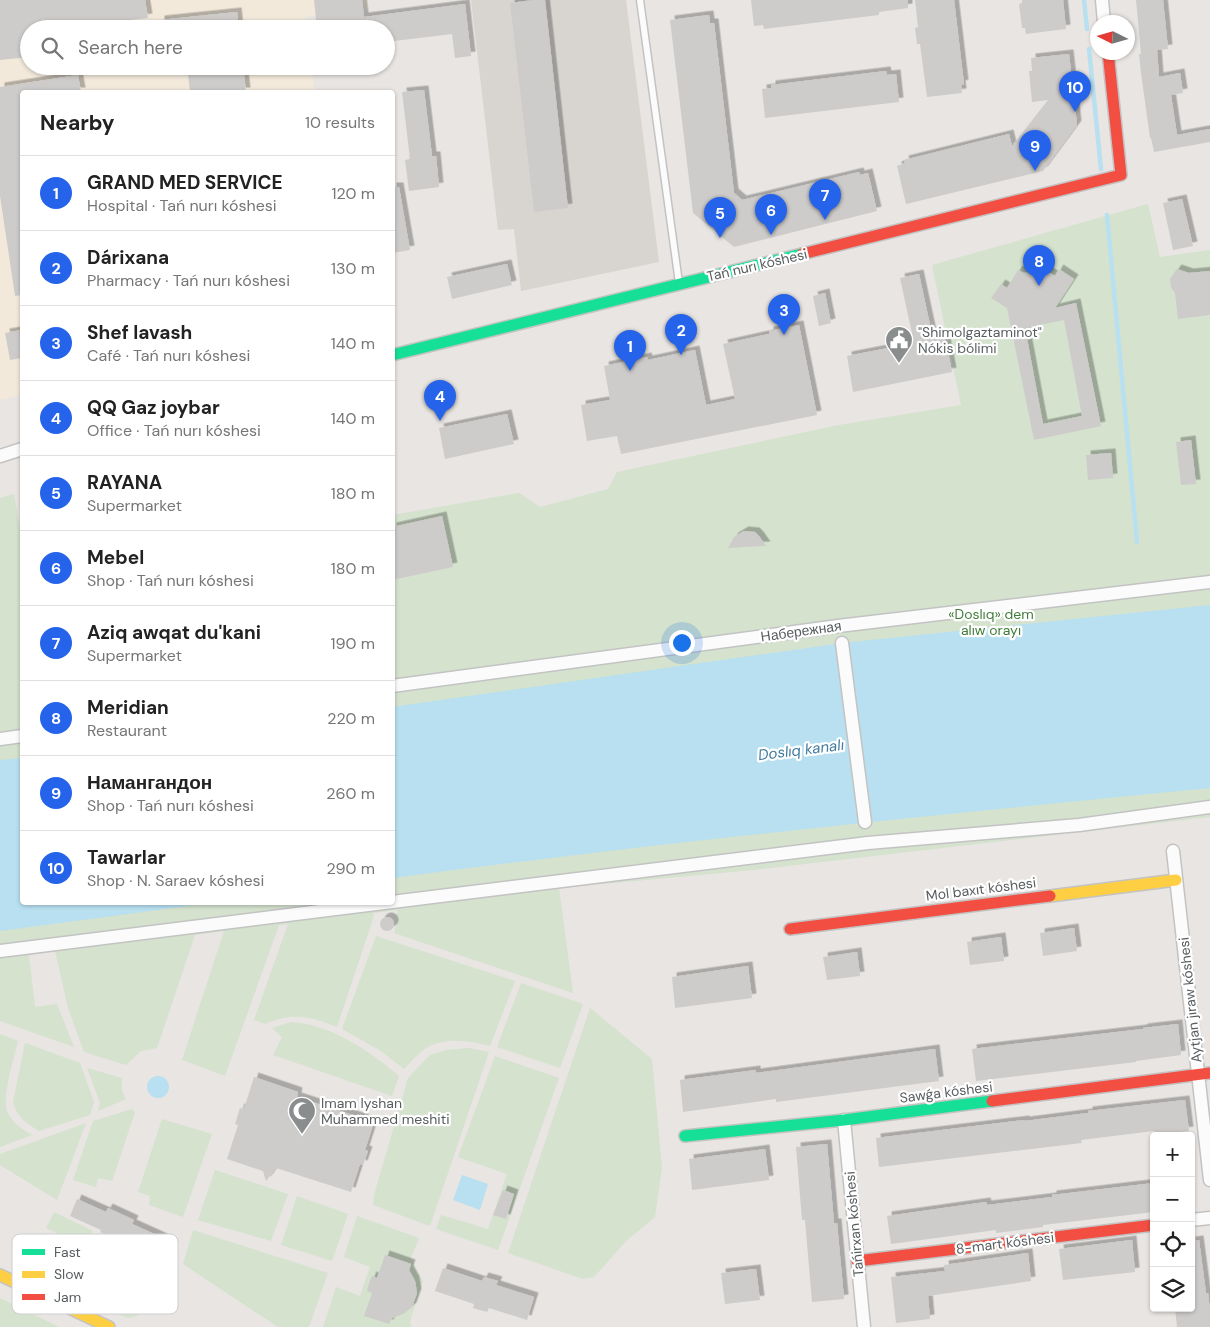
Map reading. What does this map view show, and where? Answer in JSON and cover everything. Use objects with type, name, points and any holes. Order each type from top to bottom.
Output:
[{"type":"street","points":[[1102,0],[1103,15]]},
{"type":"street","name":"Tań nurı kóshesi","points":[[395,354],[1121,175],[1109,60]]},
{"type":"street","points":[[0,456],[20,451]]},
{"type":"street","name":"Набережная","points":[[395,686],[838,626],[1210,582]]},
{"type":"street","points":[[842,643],[865,822]]},
{"type":"street","points":[[0,738],[20,736]]},
{"type":"street","points":[[395,902],[868,842],[1079,825],[1210,807]]},
{"type":"street","name":"Aytjan jıraw kóshesi","points":[[1173,851],[1204,1074],[1210,1180]]},
{"type":"street","name":"Mol baxıt kóshesi","points":[[790,929],[1176,880]]},
{"type":"street","points":[[0,951],[368,905]]},
{"type":"street","name":"Sawǵa kóshesi","points":[[685,1136],[844,1120],[1204,1074]]},
{"type":"street","name":"Tańirxan kóshesi","points":[[844,1120],[864,1327]]},
{"type":"street","points":[[1195,1220],[1210,1218]]},
{"type":"street","name":"8-mart kóshesi","points":[[857,1261],[1150,1225]]},
{"type":"street","points":[[0,1275],[12,1281]]},
{"type":"street","points":[[82,1314],[109,1327]]},
{"type":"lane","points":[[640,0],[679,283]]},
{"type":"shaded area","points":[[0,0],[367,0],[368,9],[305,17],[305,20],[20,20],[20,75],[312,75],[315,90],[20,90],[20,395],[0,400]]},
{"type":"shaded area","points":[[471,0],[626,0],[659,262],[521,291],[514,229],[498,230]]},
{"type":"green space","name":"«Doslıq» dem alıw orayı","points":[[1148,204],[1160,257],[1210,250],[1210,817],[754,870],[559,888],[573,993],[394,933],[397,922],[397,910],[374,913],[337,1027],[318,1020],[301,1017],[284,1018],[265,1024],[254,1020],[288,924],[279,925],[225,1076],[182,1060],[224,931],[195,935],[157,1048],[141,1051],[126,1065],[84,1052],[68,1008],[55,951],[29,955],[35,1007],[57,1004],[74,1047],[0,1021],[0,498],[14,494],[20,528],[20,905],[395,905],[395,515],[519,493],[540,507],[608,489],[617,472],[839,425],[961,405],[932,265]]},
{"type":"green space","points":[[376,936],[515,981],[490,1046],[459,1041],[435,1044],[421,1052],[404,1069],[381,1051],[342,1029]]},
{"type":"green space","points":[[521,983],[583,1004],[560,1068],[497,1047]]},
{"type":"green space","points":[[590,1008],[652,1059],[662,1168],[655,1217],[626,1241],[594,1277],[583,1279],[508,1253]]},
{"type":"green space","points":[[291,1022],[321,1028],[349,1040],[375,1057],[399,1076],[392,1096],[273,1055],[282,1037],[272,1028]]},
{"type":"green space","points":[[0,1034],[18,1041],[6,1092],[7,1112],[16,1124],[32,1135],[0,1147]]},
{"type":"green space","points":[[25,1043],[80,1063],[94,1102],[90,1115],[39,1131],[23,1119],[17,1112],[13,1102]]},
{"type":"green space","points":[[469,1048],[489,1052],[430,1226],[373,1205],[374,1195],[408,1078],[430,1055],[446,1050]]},
{"type":"green space","points":[[495,1056],[559,1078],[498,1250],[436,1229],[441,1215],[488,1229],[507,1174],[458,1157]]},
{"type":"green space","points":[[87,1068],[122,1078],[122,1091],[126,1099],[98,1111],[100,1103]]},
{"type":"green space","points":[[132,1109],[135,1112],[112,1181],[98,1178],[96,1187],[73,1180],[93,1121]]},
{"type":"green space","points":[[162,1119],[212,1134],[183,1217],[149,1205],[150,1196],[138,1192]]},
{"type":"green space","points":[[86,1123],[57,1200],[0,1165],[0,1154]]},
{"type":"green space","points":[[215,1170],[288,1194],[271,1241],[198,1220]]},
{"type":"green space","points":[[297,1196],[348,1214],[332,1261],[281,1245]]},
{"type":"green space","points":[[54,1212],[93,1231],[92,1234],[58,1234],[46,1228]]},
{"type":"green space","points":[[357,1216],[419,1238],[411,1258],[423,1281],[410,1321],[411,1327],[323,1327],[336,1287],[360,1296],[370,1267],[344,1257]]},
{"type":"green space","points":[[193,1230],[328,1273],[309,1327],[278,1327],[183,1264]]},
{"type":"green space","points":[[0,1298],[12,1304],[12,1314],[33,1314],[60,1327],[0,1327]]},
{"type":"green space","points":[[117,1314],[139,1314],[135,1317],[125,1317]]},
{"type":"water","name":"Doslıq kanalı","points":[[1210,605],[1210,788],[699,841],[395,878],[395,707],[842,643]]},
{"type":"water","points":[[20,758],[20,905],[195,905],[0,931],[0,760]]},
{"type":"water","points":[[158,1076],[166,1079],[169,1087],[166,1095],[158,1098],[150,1095],[147,1087],[150,1079]]},
{"type":"water","points":[[462,1175],[488,1184],[480,1210],[453,1200]]},
{"type":"building","points":[[0,0],[145,0],[148,18],[130,20],[20,20],[20,58],[0,60]]},
{"type":"building","points":[[314,0],[362,0],[364,17],[465,4],[471,56],[455,58],[452,34],[395,41],[395,20],[316,20]]},
{"type":"building","points":[[545,0],[568,208],[534,212],[510,3]]},
{"type":"building","points":[[751,0],[908,0],[908,8],[879,12],[879,15],[764,29],[763,25],[754,26]]},
{"type":"building","points":[[915,0],[954,0],[964,84],[961,85],[962,93],[927,97],[920,44],[917,44],[915,28],[918,27]]},
{"type":"building","points":[[1022,0],[1063,0],[1066,29],[1026,34],[1025,28],[1022,28],[1019,4],[1022,3]]},
{"type":"building","points":[[1136,0],[1163,0],[1168,49],[1157,50],[1159,77],[1180,73],[1183,93],[1171,95],[1177,135],[1210,129],[1210,142],[1154,152],[1150,138],[1141,73]]},
{"type":"building","points":[[237,12],[238,20],[160,20]]},
{"type":"building","points":[[709,15],[710,23],[714,23],[734,193],[742,200],[859,172],[860,175],[868,173],[877,211],[734,247],[693,213],[670,20]]},
{"type":"building","points":[[1069,54],[1077,125],[1043,171],[906,204],[897,166],[905,163],[904,160],[1009,134],[1012,146],[1048,100],[1032,102],[1029,71],[1032,71],[1031,58]]},
{"type":"building","points":[[886,71],[887,75],[896,74],[899,102],[765,118],[762,89],[771,88],[771,85]]},
{"type":"building","points":[[78,75],[81,90],[20,90],[20,295],[15,296],[0,196],[0,87]]},
{"type":"building","points":[[188,75],[244,75],[246,90],[190,90]]},
{"type":"building","points":[[424,90],[432,156],[436,156],[439,187],[409,191],[405,160],[410,159],[402,92]]},
{"type":"building","points":[[395,187],[399,187],[410,250],[395,252]]},
{"type":"building","points":[[1182,199],[1193,246],[1173,250],[1163,203]]},
{"type":"building","points":[[507,264],[512,285],[452,299],[447,277]]},
{"type":"building","points":[[1039,266],[1055,276],[1059,269],[1074,279],[1055,308],[1076,303],[1101,426],[1034,440],[1007,308],[991,298],[1001,284],[1007,288],[1018,270],[1024,273],[1036,271]],"holes":[[[1064,320],[1082,416],[1043,424],[1025,328]]]},
{"type":"building","points":[[1177,269],[1189,273],[1210,271],[1210,315],[1178,319],[1175,293],[1171,288],[1170,279]]},
{"type":"building","name":"\"Shimolgaztaminot\" Nókis bólimi","points":[[919,274],[933,339],[945,337],[952,372],[853,392],[847,356],[914,343],[900,278]]},
{"type":"building","points":[[825,293],[831,323],[819,326],[813,296]]},
{"type":"building","points":[[799,325],[817,415],[621,454],[617,436],[587,441],[581,405],[610,400],[604,366],[647,357],[648,360],[695,350],[706,405],[735,399],[723,344]]},
{"type":"building","points":[[20,330],[20,358],[10,360],[5,333]]},
{"type":"building","points":[[507,414],[514,444],[445,459],[439,428]]},
{"type":"building","points":[[1191,440],[1196,484],[1181,485],[1176,442]]},
{"type":"building","points":[[1111,453],[1113,478],[1088,480],[1086,455]]},
{"type":"building","points":[[442,516],[453,567],[395,579],[395,526]]},
{"type":"building","points":[[744,531],[755,532],[766,546],[728,548],[734,537]]},
{"type":"building","points":[[384,917],[390,917],[394,924],[390,931],[384,931],[380,927],[380,921]]},
{"type":"building","points":[[1074,928],[1077,951],[1043,956],[1040,933]]},
{"type":"building","points":[[1001,937],[1004,961],[970,965],[967,942]]},
{"type":"building","points":[[857,952],[860,976],[827,980],[823,957]]},
{"type":"building","points":[[748,966],[752,998],[675,1008],[672,977]]},
{"type":"building","points":[[1178,1024],[1181,1055],[976,1081],[972,1049]]},
{"type":"building","points":[[935,1049],[939,1081],[776,1102],[776,1099],[683,1112],[680,1080],[756,1070],[756,1073]]},
{"type":"building","name":"Imam Iyshan Muhammed meshiti","points":[[254,1077],[298,1092],[297,1097],[374,1122],[365,1150],[368,1151],[363,1165],[360,1164],[351,1192],[276,1168],[266,1181],[263,1171],[227,1159],[238,1125],[235,1124],[240,1108],[244,1109]]},
{"type":"building","points":[[1185,1100],[1189,1131],[1154,1131],[1081,1140],[1082,1143],[879,1167],[876,1138],[1088,1113],[1088,1111]]},
{"type":"building","points":[[827,1144],[834,1223],[837,1223],[844,1299],[812,1302],[805,1220],[802,1220],[796,1147]]},
{"type":"building","points":[[765,1149],[769,1180],[692,1190],[689,1159]]},
{"type":"building","points":[[1150,1183],[1150,1212],[1043,1225],[1043,1227],[996,1233],[996,1230],[891,1244],[887,1216],[986,1202],[987,1205],[1052,1197],[1052,1195]]},
{"type":"building","points":[[503,1190],[514,1194],[506,1219],[493,1215]]},
{"type":"building","points":[[77,1199],[106,1212],[108,1208],[134,1220],[132,1224],[154,1234],[104,1234],[100,1232],[101,1230],[70,1216]]},
{"type":"building","points":[[1132,1240],[1135,1272],[1063,1280],[1059,1249]]},
{"type":"building","points":[[1195,1240],[1199,1240],[1206,1293],[1208,1293],[1210,1327],[1177,1327],[1175,1312],[1195,1312]]},
{"type":"building","points":[[1028,1253],[1031,1281],[928,1296],[930,1319],[896,1323],[891,1277],[945,1271],[944,1265]]},
{"type":"building","points":[[385,1255],[411,1264],[409,1270],[415,1281],[417,1293],[412,1307],[403,1314],[392,1318],[389,1324],[364,1316],[372,1293],[367,1291],[369,1283],[372,1276],[377,1278]]},
{"type":"building","points":[[443,1268],[482,1281],[484,1277],[498,1281],[496,1285],[534,1297],[527,1320],[489,1308],[487,1312],[473,1308],[474,1304],[435,1291]]},
{"type":"building","points":[[756,1269],[760,1300],[725,1304],[721,1273]]},
{"type":"waterway","points":[[1084,0],[1087,29]]},
{"type":"waterway","points":[[1089,49],[1101,169]]},
{"type":"waterway","points":[[1107,215],[1137,542]]},
{"type":"traffic: fast","points":[[395,354],[802,254]]},
{"type":"traffic: fast","points":[[685,1136],[844,1120],[992,1101]]},
{"type":"traffic: slow","points":[[1050,896],[1176,880]]},
{"type":"traffic: slow","points":[[0,1275],[12,1281]]},
{"type":"traffic: slow","points":[[82,1314],[109,1327]]},
{"type":"traffic: jam","points":[[802,254],[1121,175],[1109,60]]},
{"type":"traffic: jam","points":[[790,929],[1050,896]]},
{"type":"traffic: jam","points":[[992,1101],[1210,1073]]},
{"type":"traffic: jam","points":[[857,1261],[1150,1225]]},
{"type":"place","name":"Tawarlar","points":[[1075,112]]},
{"type":"place","name":"Намангандон","points":[[1035,171]]},
{"type":"place","name":"Aziq awqat du'kani","points":[[825,220]]},
{"type":"place","name":"Mebel","points":[[771,235]]},
{"type":"place","name":"RAYANA","points":[[720,238]]},
{"type":"place","name":"Meridian","points":[[1039,286]]},
{"type":"place","name":"Shef lavash","points":[[784,335]]},
{"type":"place","name":"Dárixana","points":[[681,355]]},
{"type":"place","name":"\"Shimolgaztaminot\" Nókis bólimi","points":[[899,364]]},
{"type":"place","name":"GRAND MED SERVICE","points":[[630,371]]},
{"type":"place","name":"QQ Gaz joybar","points":[[440,421]]},
{"type":"place","name":"Imam Iyshan Muhammed meshiti","points":[[302,1135]]}]
